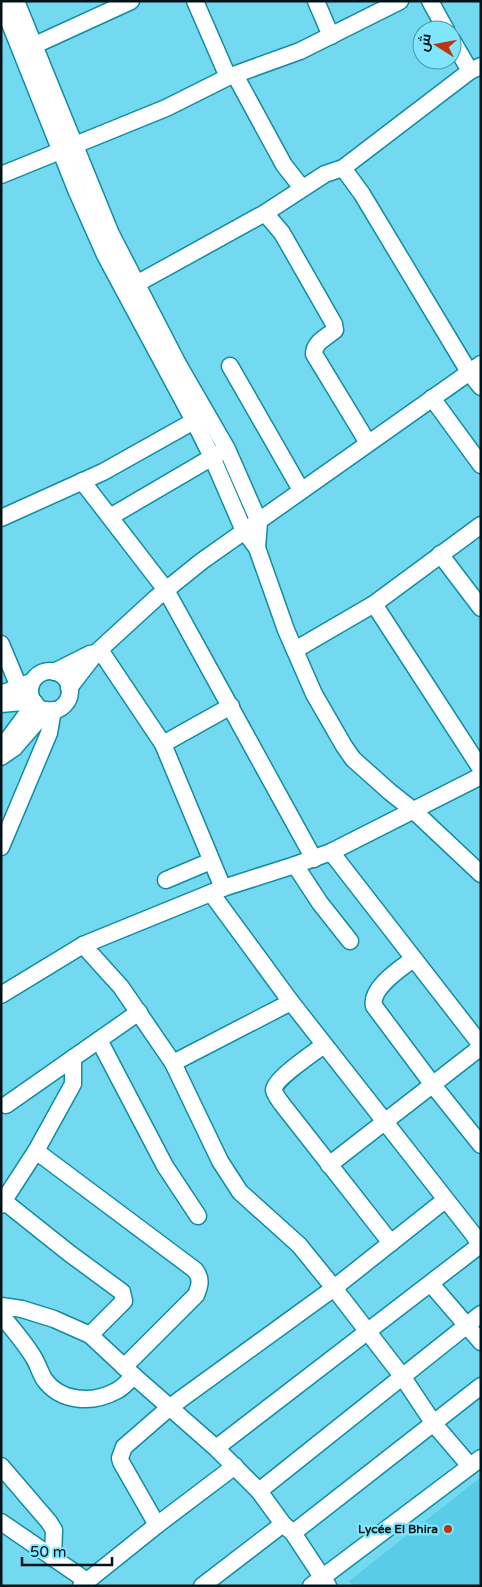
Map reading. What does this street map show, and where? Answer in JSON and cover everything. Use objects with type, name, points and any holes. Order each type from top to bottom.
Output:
[{"type":"street","points":[[1,1],[27,48],[67,147],[105,255],[130,287],[178,364],[227,449],[259,522],[257,548]]},
{"type":"street","points":[[16,1],[27,48]]},
{"type":"street","points":[[27,48],[105,7],[131,1]]},
{"type":"street","points":[[195,1],[231,76],[284,165],[302,188]]},
{"type":"street","points":[[316,1],[331,36]]},
{"type":"street","points":[[1,175],[166,108],[231,76],[300,51],[400,1]]},
{"type":"street","points":[[430,1],[440,20]]},
{"type":"street","points":[[130,287],[265,213],[325,174],[343,168],[475,69],[462,53]]},
{"type":"street","points":[[343,168],[362,194],[475,368],[481,387]]},
{"type":"street","points":[[265,213],[282,233],[334,324],[335,330],[317,345],[314,349],[314,354],[368,443]]},
{"type":"street","points":[[130,287],[212,458],[244,531],[257,548],[295,650],[314,694],[344,746],[353,758],[414,811],[481,874]]},
{"type":"street","points":[[230,366],[302,490]]},
{"type":"street","points":[[69,688],[98,651],[166,590],[218,549],[259,522],[475,368]]},
{"type":"street","points":[[432,398],[481,465]]},
{"type":"street","points":[[1,518],[103,472],[194,420]]},
{"type":"street","points":[[110,517],[227,449]]},
{"type":"street","points":[[82,481],[166,590],[314,859]]},
{"type":"street","points":[[295,650],[374,604],[481,525]]},
{"type":"street","points":[[440,554],[481,608]]},
{"type":"street","points":[[374,604],[481,769]]},
{"type":"street","points":[[1,644],[42,706],[49,733],[1,846]]},
{"type":"street","points":[[1,694],[26,684],[42,673],[54,672],[98,651]]},
{"type":"street","points":[[98,651],[163,744],[211,861],[217,890],[291,1002],[386,1121],[445,1200],[479,1238],[431,1284],[216,1448]]},
{"type":"street","points":[[1,704],[42,706],[65,704],[69,695],[69,688],[63,676],[54,672]]},
{"type":"street","points":[[1,755],[9,738],[42,706]]},
{"type":"street","points":[[163,744],[231,706]]},
{"type":"street","points":[[1,995],[83,944],[217,890],[331,852],[481,776]]},
{"type":"street","points":[[329,1165],[481,1046],[331,852]]},
{"type":"street","points":[[166,880],[211,861]]},
{"type":"street","points":[[295,865],[320,903],[350,941]]},
{"type":"street","points":[[1,1306],[22,1309],[54,1319],[90,1335],[129,1372],[216,1448],[259,1491],[288,1529],[320,1583],[475,1462],[434,1424],[402,1376],[299,1245],[240,1192],[220,1160],[173,1063],[121,987],[83,944]]},
{"type":"street","points":[[413,958],[379,988],[373,1002],[379,1015],[481,1144]]},
{"type":"street","points":[[173,1063],[291,1002]]},
{"type":"street","points":[[6,1105],[139,1012]]},
{"type":"street","points":[[99,1040],[165,1166],[198,1216]]},
{"type":"street","points":[[324,1045],[283,1076],[274,1089],[282,1104],[391,1243]]},
{"type":"street","points":[[73,1058],[73,1084],[36,1151],[3,1203],[122,1292],[124,1301],[90,1335]]},
{"type":"street","points":[[1,1315],[34,1358],[44,1379],[58,1393],[75,1400],[96,1399],[117,1391],[129,1372],[196,1295],[200,1286],[200,1277],[196,1270],[36,1151]]},
{"type":"street","points":[[157,1525],[124,1469],[120,1458],[124,1447],[170,1407],[334,1288],[445,1200]]},
{"type":"street","points":[[431,1284],[481,1342]]},
{"type":"street","points":[[259,1491],[481,1314]]},
{"type":"street","points":[[202,1586],[288,1529],[434,1424],[481,1386]]},
{"type":"street","points":[[1,1466],[54,1530],[53,1558]]},
{"type":"street","points":[[1,1522],[53,1558],[84,1583],[235,1466]]},
{"type":"shaded area","name":"Lycée El Bhira","points":[[481,1477],[481,1586],[352,1586],[349,1581]]},
{"type":"place","name":"Lycée El Bhira","points":[[448,1529]]}]
